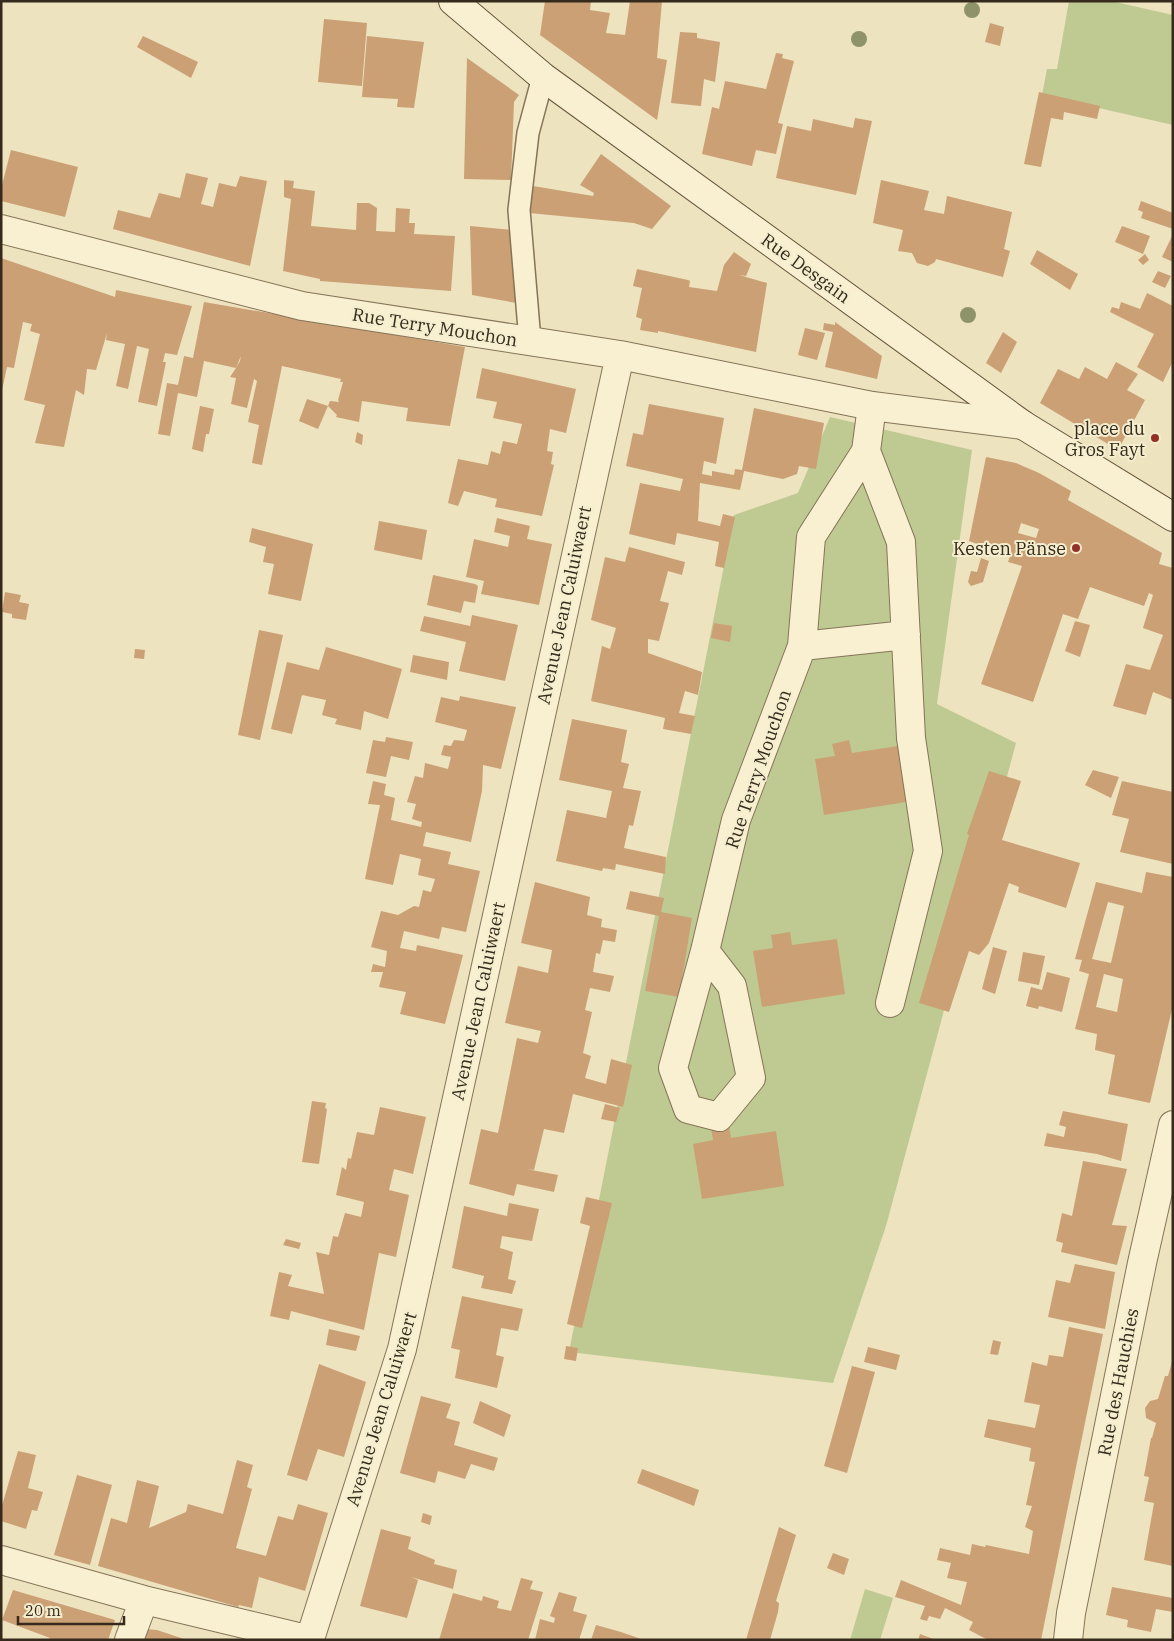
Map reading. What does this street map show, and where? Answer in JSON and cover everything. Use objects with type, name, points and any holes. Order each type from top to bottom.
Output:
[{"type":"street","name":"Rue Desgain","points":[[453,1],[543,77],[1023,425],[1173,517]]},
{"type":"street","name":"Rue Terry Mouchon","points":[[1,229],[302,306],[620,355],[872,406],[1023,425]]},
{"type":"street","name":"Avenue Jean Caluiwaert","points":[[310,1640],[402,1350],[620,355]]},
{"type":"street","name":"Rue Terry Mouchon","points":[[706,950],[732,986],[751,1078],[719,1116],[688,1110],[673,1068],[706,950],[736,820],[802,646],[811,537],[866,451],[872,406]]},
{"type":"street","name":"Rue Terry Mouchon","points":[[866,451],[901,542],[911,738],[928,851],[890,1003]]},
{"type":"street","points":[[802,646],[906,636]]},
{"type":"street","name":"Rue des Hauchies","points":[[1068,1640],[1073,1603],[1140,1272],[1173,1125]]},
{"type":"street","points":[[1,1560],[144,1600],[310,1640]]},
{"type":"street","points":[[129,1640],[144,1600]]},
{"type":"lane","points":[[530,341],[519,210],[528,132],[543,77]]},
{"type":"green space","points":[[1069,1],[1111,1],[1173,15],[1173,125],[1042,95],[1047,69],[1057,69]]},
{"type":"green space","points":[[830,417],[972,450],[937,704],[1016,743],[886,1226],[833,1383],[569,1352],[734,515],[798,493]]},
{"type":"green space","points":[[865,1589],[893,1598],[880,1640],[850,1640]]},
{"type":"building","points":[[545,1],[591,1],[590,10],[610,13],[606,33],[625,35],[630,1],[662,1],[657,58],[667,60],[657,120],[540,35]]},
{"type":"building","points":[[324,19],[367,23],[362,86],[318,82]]},
{"type":"building","points":[[990,23],[1004,27],[1000,46],[985,42]]},
{"type":"building","points":[[680,32],[697,33],[697,38],[720,42],[715,82],[704,79],[701,106],[671,103]]},
{"type":"building","points":[[143,36],[198,62],[191,78],[137,47]]},
{"type":"building","points":[[367,36],[424,42],[414,108],[397,107],[398,99],[362,97]]},
{"type":"building","points":[[776,53],[783,54],[782,58],[794,61],[778,123],[783,124],[776,154],[756,150],[752,166],[702,154],[712,107],[719,109],[725,81],[766,89]]},
{"type":"building","points":[[467,58],[519,95],[514,102],[511,180],[464,179]]},
{"type":"building","points":[[1039,92],[1100,106],[1097,119],[1064,112],[1063,120],[1051,118],[1041,167],[1024,164]]},
{"type":"building","points":[[855,118],[872,121],[856,195],[776,178],[787,126],[811,131],[813,119],[853,128]]},
{"type":"building","points":[[11,150],[78,167],[65,217],[1,201],[1,189]]},
{"type":"building","points":[[601,154],[671,206],[652,229],[634,223],[529,213],[533,186],[593,196],[594,193],[580,185]]},
{"type":"building","points":[[186,173],[208,178],[201,204],[213,207],[219,183],[236,187],[240,176],[267,181],[250,266],[113,229],[118,210],[150,218],[159,193],[180,198]]},
{"type":"building","points":[[284,180],[294,181],[293,188],[315,191],[311,226],[356,230],[357,203],[369,203],[377,208],[376,231],[395,232],[396,208],[410,209],[409,223],[415,223],[414,234],[455,236],[451,291],[320,281],[320,279],[283,271],[291,199],[284,197]]},
{"type":"building","points":[[881,180],[929,191],[924,210],[944,214],[947,196],[1012,212],[1004,249],[1010,251],[1003,277],[936,259],[935,262],[928,266],[917,263],[912,253],[898,251],[903,230],[873,223]]},
{"type":"building","points":[[1141,201],[1173,213],[1173,229],[1141,218],[1143,212],[1138,210]]},
{"type":"building","points":[[470,226],[514,230],[522,304],[472,295]]},
{"type":"building","points":[[1122,226],[1150,236],[1143,254],[1115,242]]},
{"type":"building","points":[[1173,234],[1173,262],[1162,257]]},
{"type":"building","points":[[1037,250],[1078,274],[1070,290],[1030,264]]},
{"type":"building","points":[[734,252],[751,264],[746,276],[739,275],[767,283],[756,352],[658,331],[658,333],[640,330],[642,319],[636,317],[642,288],[633,286],[637,269],[688,280],[690,281],[689,287],[717,291],[724,265]]},
{"type":"building","points":[[1145,254],[1149,260],[1143,265],[1138,260]]},
{"type":"building","points":[[1,258],[115,297],[116,290],[192,306],[177,355],[165,353],[163,362],[166,362],[157,406],[138,402],[149,349],[137,346],[128,389],[116,386],[125,344],[106,340],[107,333],[96,370],[87,369],[84,395],[76,390],[64,447],[35,443],[45,405],[24,400],[40,334],[30,331],[32,324],[23,322],[14,368],[7,367],[1,395]]},
{"type":"building","points":[[1158,271],[1171,276],[1165,288],[1152,282]]},
{"type":"building","points":[[1147,293],[1173,306],[1173,361],[1163,382],[1137,367],[1154,334],[1110,312],[1112,307],[1119,309],[1121,302],[1140,309]]},
{"type":"building","points":[[204,302],[465,347],[450,426],[406,421],[408,408],[362,401],[359,422],[336,417],[337,415],[328,406],[330,401],[339,402],[343,382],[340,382],[341,379],[282,366],[262,465],[252,463],[259,425],[248,422],[257,381],[254,379],[247,408],[231,404],[236,378],[230,377],[236,368],[204,361],[197,397],[178,393],[170,436],[158,434],[167,383],[178,385],[184,356],[193,358]]},
{"type":"building","points":[[835,322],[882,356],[877,379],[825,367],[833,332],[823,330],[824,323],[835,325]]},
{"type":"building","points":[[805,328],[825,333],[817,360],[798,355]]},
{"type":"building","points":[[1003,332],[1017,342],[1001,373],[986,363]]},
{"type":"building","points":[[1116,362],[1138,374],[1127,390],[1145,400],[1118,450],[1040,403],[1058,369],[1079,379],[1085,367],[1107,379]]},
{"type":"building","points":[[482,368],[576,389],[566,433],[550,429],[547,451],[553,452],[551,464],[554,465],[542,516],[495,507],[497,499],[464,491],[458,506],[448,503],[458,459],[488,465],[491,451],[500,454],[503,441],[517,444],[522,424],[493,418],[497,402],[476,398]]},
{"type":"building","points":[[307,399],[328,406],[318,429],[299,421]]},
{"type":"building","points":[[649,404],[724,418],[716,464],[704,461],[702,474],[712,476],[712,471],[734,475],[735,469],[742,470],[754,408],[824,423],[816,469],[799,466],[797,474],[783,479],[744,471],[740,490],[700,483],[698,521],[720,526],[723,514],[735,517],[724,568],[715,566],[719,542],[677,533],[675,545],[629,534],[640,483],[680,491],[683,479],[626,466],[633,433],[643,435]]},
{"type":"building","points":[[200,406],[214,409],[209,434],[206,434],[203,452],[192,449]]},
{"type":"building","points":[[357,432],[363,435],[362,445],[355,442]]},
{"type":"building","points":[[986,457],[1016,463],[1039,473],[1071,491],[1068,500],[1162,553],[1159,564],[1173,568],[1173,700],[1153,692],[1146,715],[1113,706],[1126,664],[1150,670],[1163,635],[1143,628],[1153,595],[1149,593],[1144,606],[1090,587],[1078,619],[1063,614],[1033,702],[981,684],[1022,566],[1008,562],[1010,556],[969,541]],"holes":[[[1021,523],[1039,529],[1036,538],[1018,533]]]},
{"type":"building","points":[[497,518],[530,526],[527,539],[552,544],[539,605],[481,594],[484,581],[466,577],[474,539],[508,547],[510,536],[494,532]]},
{"type":"building","points":[[379,521],[427,530],[422,560],[374,550]]},
{"type":"building","points":[[252,528],[313,544],[301,601],[268,594],[274,564],[263,562],[266,547],[249,542]]},
{"type":"building","points":[[629,547],[685,562],[682,575],[668,571],[660,601],[669,603],[659,641],[648,639],[648,653],[702,672],[698,695],[685,691],[679,713],[695,716],[691,734],[663,729],[665,718],[591,701],[602,646],[610,649],[616,628],[591,620],[605,557],[625,562]]},
{"type":"building","points":[[981,558],[989,561],[983,582],[971,586],[968,582],[971,571],[977,572]]},
{"type":"building","points":[[433,575],[478,586],[475,603],[464,601],[461,613],[427,605]]},
{"type":"building","points":[[5,592],[21,595],[19,602],[29,604],[26,620],[12,618],[12,614],[2,612]]},
{"type":"building","points":[[472,615],[518,625],[505,681],[459,671],[466,642],[420,631],[424,616],[470,626]]},
{"type":"building","points":[[1075,621],[1090,625],[1080,657],[1065,651]]},
{"type":"building","points":[[714,623],[732,626],[730,642],[711,638]]},
{"type":"building","points":[[259,630],[283,635],[260,740],[238,735]]},
{"type":"building","points":[[326,647],[402,669],[388,719],[364,711],[361,730],[335,724],[337,719],[322,715],[326,700],[302,695],[292,734],[271,729],[287,662],[319,670]]},
{"type":"building","points":[[135,649],[145,650],[144,659],[134,658]]},
{"type":"building","points":[[413,655],[449,662],[447,680],[410,672]]},
{"type":"building","points":[[460,696],[516,707],[501,769],[483,765],[482,791],[471,842],[426,832],[423,846],[451,852],[448,864],[480,871],[466,932],[442,927],[439,939],[404,931],[400,948],[416,951],[417,945],[463,955],[445,1024],[400,1014],[406,992],[379,987],[383,972],[371,972],[373,964],[385,967],[387,951],[371,947],[381,911],[398,915],[414,906],[419,907],[423,890],[431,892],[435,879],[418,875],[421,859],[400,854],[393,885],[365,879],[380,805],[368,804],[373,781],[386,784],[384,795],[395,798],[391,820],[421,827],[422,822],[412,819],[416,804],[407,802],[415,776],[423,778],[425,763],[448,769],[451,757],[441,755],[444,745],[451,746],[454,740],[464,741],[467,730],[435,722],[441,697],[459,701]]},
{"type":"building","points":[[572,719],[627,730],[621,762],[629,764],[623,788],[641,791],[633,826],[629,825],[624,848],[666,857],[665,874],[616,864],[615,870],[603,868],[602,871],[556,861],[567,810],[606,818],[612,791],[559,780]]},
{"type":"building","points":[[386,737],[413,742],[409,760],[391,756],[386,777],[366,773],[373,740],[385,742]]},
{"type":"building","points":[[849,740],[852,753],[898,746],[906,802],[824,815],[815,759],[835,756],[832,744]]},
{"type":"building","points":[[1093,770],[1119,777],[1111,798],[1085,785]]},
{"type":"building","points":[[989,771],[1021,781],[1002,840],[1080,863],[1066,908],[1018,892],[1019,887],[1009,883],[989,943],[979,955],[969,951],[949,1012],[919,1003],[969,835],[967,834]]},
{"type":"building","points":[[1122,781],[1173,792],[1173,864],[1120,852],[1129,819],[1112,815]]},
{"type":"building","points":[[1146,872],[1173,877],[1173,1005],[1150,1103],[1108,1094],[1115,1055],[1095,1050],[1097,1034],[1075,1029],[1089,974],[1079,971],[1082,960],[1075,959],[1096,882],[1142,893]],"holes":[[[1108,902],[1124,906],[1111,963],[1092,959]],[[1104,974],[1123,979],[1117,1012],[1096,1007]]]},
{"type":"building","points":[[535,882],[590,897],[587,915],[602,919],[601,927],[617,930],[615,942],[603,940],[600,954],[596,953],[593,972],[614,976],[610,992],[590,988],[585,1010],[592,1012],[583,1053],[591,1056],[585,1078],[606,1084],[611,1059],[632,1065],[623,1107],[573,1094],[564,1133],[544,1129],[534,1170],[526,1169],[558,1175],[554,1192],[517,1184],[514,1196],[469,1184],[481,1129],[498,1133],[517,1038],[538,1043],[541,1031],[505,1023],[518,966],[548,973],[552,950],[521,943]]},
{"type":"building","points":[[630,891],[664,898],[661,912],[692,918],[679,997],[645,991],[659,916],[626,909]]},
{"type":"building","points":[[790,932],[792,945],[837,939],[845,994],[762,1007],[753,951],[773,948],[771,935]]},
{"type":"building","points":[[993,947],[1007,951],[995,994],[982,989]]},
{"type":"building","points":[[1023,952],[1045,956],[1039,985],[1018,981]]},
{"type":"building","points":[[1047,972],[1070,978],[1062,1012],[1039,1006],[1038,1009],[1026,1006],[1031,987],[1042,990]]},
{"type":"building","points":[[312,1101],[326,1103],[325,1108],[327,1109],[319,1164],[302,1162]]},
{"type":"building","points":[[605,1104],[620,1108],[616,1122],[601,1119]]},
{"type":"building","points":[[380,1107],[426,1117],[413,1174],[394,1169],[389,1190],[409,1195],[396,1257],[379,1253],[364,1330],[291,1311],[289,1320],[270,1316],[279,1272],[292,1275],[288,1286],[324,1294],[316,1252],[329,1255],[333,1236],[338,1237],[345,1213],[361,1217],[364,1202],[336,1195],[342,1167],[346,1170],[348,1158],[351,1159],[357,1132],[374,1135]]},
{"type":"building","points":[[1063,1111],[1128,1124],[1121,1161],[1097,1154],[1044,1146],[1047,1133],[1064,1137],[1066,1127],[1059,1125]]},
{"type":"building","points":[[729,1125],[731,1138],[776,1131],[784,1186],[702,1199],[693,1144],[713,1140],[711,1128]]},
{"type":"building","points":[[1083,1161],[1127,1169],[1112,1225],[1127,1226],[1117,1265],[1061,1252],[1063,1243],[1056,1241],[1062,1213],[1072,1216]]},
{"type":"building","points":[[586,1197],[612,1203],[582,1328],[567,1324],[590,1226],[580,1223]]},
{"type":"building","points":[[509,1203],[539,1209],[532,1241],[502,1236],[500,1248],[513,1252],[508,1279],[516,1281],[512,1294],[481,1288],[484,1276],[452,1268],[464,1206],[507,1216]]},
{"type":"building","points":[[286,1239],[301,1243],[299,1249],[283,1245]]},
{"type":"building","points":[[1075,1264],[1115,1272],[1105,1329],[1048,1317],[1056,1280],[1070,1283]]},
{"type":"building","points":[[462,1296],[523,1309],[518,1331],[501,1328],[496,1355],[504,1357],[497,1388],[455,1378],[460,1350],[451,1348]]},
{"type":"building","points":[[1069,1327],[1103,1334],[1041,1640],[988,1640],[969,1630],[973,1622],[945,1608],[940,1619],[929,1616],[927,1621],[920,1619],[925,1606],[895,1597],[901,1580],[961,1605],[967,1582],[947,1578],[951,1563],[937,1560],[940,1548],[970,1555],[972,1544],[1029,1554],[1033,1531],[1025,1527],[1032,1506],[1026,1505],[1035,1462],[1029,1461],[1031,1448],[984,1437],[988,1419],[1035,1428],[1040,1405],[1024,1402],[1032,1362],[1047,1366],[1049,1355],[1063,1357]]},
{"type":"building","points":[[329,1329],[360,1336],[356,1351],[326,1345]]},
{"type":"building","points":[[993,1340],[1001,1342],[998,1355],[990,1354]]},
{"type":"building","points":[[566,1346],[578,1348],[576,1361],[564,1359]]},
{"type":"building","points":[[868,1347],[900,1355],[896,1370],[864,1362]]},
{"type":"building","points":[[1173,1358],[1173,1566],[1144,1560],[1154,1503],[1144,1501],[1149,1477],[1144,1476],[1151,1438],[1156,1423],[1146,1418],[1145,1408],[1150,1401],[1158,1399]]},
{"type":"building","points":[[319,1364],[366,1382],[344,1457],[318,1449],[307,1481],[287,1475]]},
{"type":"building","points":[[852,1366],[875,1372],[847,1473],[824,1466]]},
{"type":"building","points":[[421,1396],[451,1404],[446,1418],[460,1422],[454,1445],[498,1458],[494,1471],[471,1464],[465,1479],[438,1471],[435,1483],[400,1473]]},
{"type":"building","points":[[480,1401],[511,1415],[504,1437],[473,1423]]},
{"type":"building","points":[[18,1451],[36,1455],[28,1488],[43,1492],[37,1511],[32,1510],[26,1529],[1,1521],[1,1509]]},
{"type":"building","points":[[237,1460],[253,1465],[247,1487],[252,1489],[236,1548],[266,1556],[278,1516],[293,1520],[298,1504],[328,1513],[305,1591],[259,1577],[252,1608],[239,1605],[238,1607],[98,1566],[111,1518],[127,1523],[137,1480],[159,1486],[149,1528],[186,1512],[188,1504],[223,1514]]},
{"type":"building","points":[[642,1469],[699,1490],[694,1506],[637,1483]]},
{"type":"building","points":[[77,1475],[112,1485],[90,1565],[54,1555]]},
{"type":"building","points":[[423,1513],[432,1516],[430,1525],[421,1522]]},
{"type":"building","points":[[779,1527],[796,1535],[776,1601],[779,1603],[778,1612],[770,1640],[746,1640]]},
{"type":"building","points":[[381,1529],[411,1537],[408,1549],[435,1560],[434,1564],[457,1570],[453,1589],[411,1577],[418,1580],[407,1618],[360,1606]]},
{"type":"building","points":[[833,1553],[849,1559],[844,1575],[827,1568]]},
{"type":"building","points":[[521,1578],[533,1581],[530,1589],[543,1592],[528,1640],[439,1640],[453,1593],[482,1601],[483,1596],[499,1601],[497,1608],[511,1611]]},
{"type":"building","points":[[1112,1587],[1173,1598],[1173,1612],[1156,1609],[1151,1632],[1127,1627],[1128,1620],[1106,1615]]},
{"type":"building","points":[[13,1590],[115,1620],[108,1640],[49,1640],[50,1638],[2,1620]]},
{"type":"building","points":[[559,1592],[577,1597],[573,1611],[587,1615],[579,1640],[535,1640],[540,1619],[554,1623],[555,1618],[550,1616]]},
{"type":"building","points":[[596,1625],[621,1632],[644,1640],[591,1640]]},
{"type":"building","points":[[144,1629],[157,1630],[187,1640],[140,1640]]},
{"type":"building","points":[[920,1634],[936,1640],[918,1640]]},
{"type":"place","name":"place du Gros Fayt","points":[[1155,438]]},
{"type":"place","name":"Kesten Pänse","points":[[1076,548]]}]
